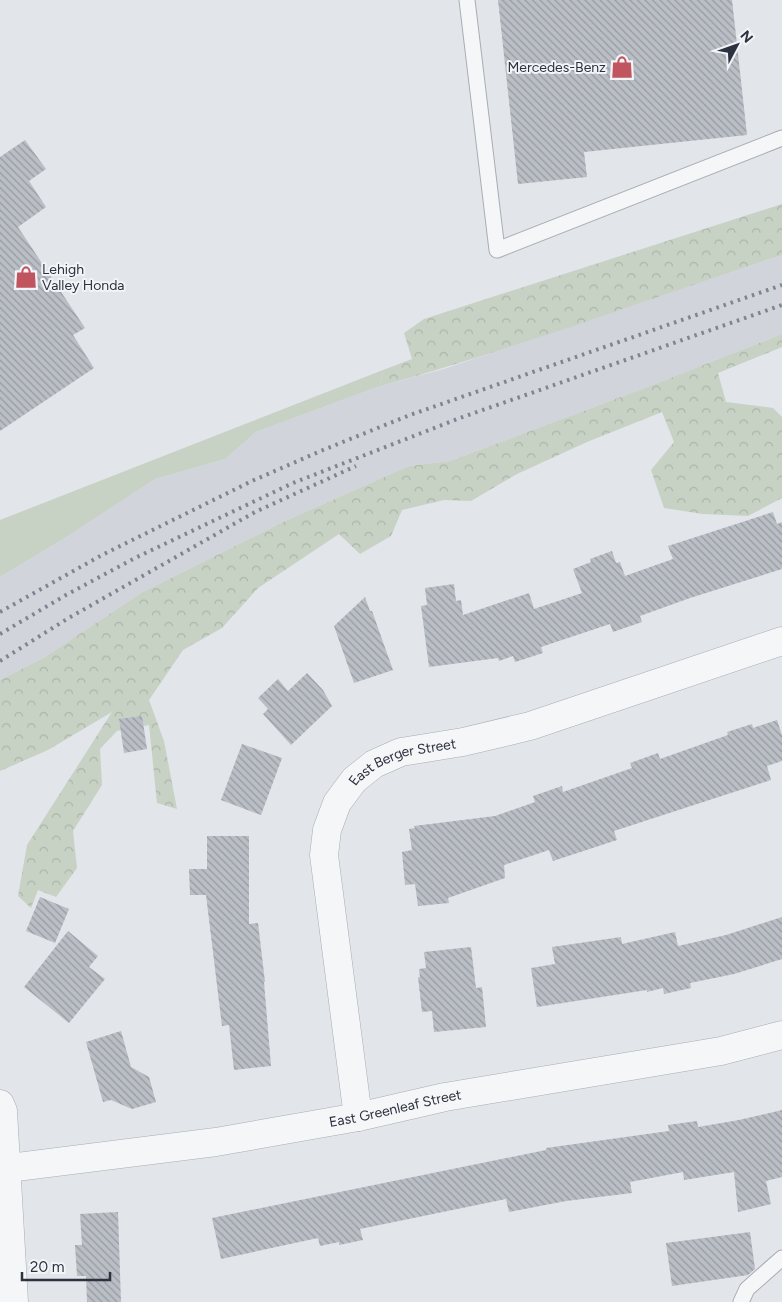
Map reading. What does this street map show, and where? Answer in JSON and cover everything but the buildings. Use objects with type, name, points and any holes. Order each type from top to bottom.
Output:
[{"type":"street","name":"East Berger Street","points":[[358,1117],[324,855],[327,830],[337,803],[354,780],[374,764],[401,752],[463,742],[530,726],[782,641]]},
{"type":"street","name":"East Greenleaf Street","points":[[3,1169],[216,1142],[358,1117],[445,1097],[721,1051],[782,1035]]},
{"type":"street","points":[[0,1104],[3,1111],[3,1169],[14,1302]]},
{"type":"lane","points":[[467,0],[497,250],[782,138]]},
{"type":"lane","points":[[742,1302],[747,1289],[782,1258]]},
{"type":"shaded area","points":[[782,255],[782,334],[450,461],[409,466],[283,522],[141,593],[45,657],[0,680],[0,577],[68,536],[155,479],[225,459],[256,432],[380,386],[444,369]]},
{"type":"green space","points":[[782,204],[782,255],[532,340],[380,386],[383,370],[412,359],[404,333],[424,319]]},
{"type":"green space","points":[[782,334],[782,347],[718,373],[726,402],[773,408],[782,417],[782,498],[748,516],[703,514],[664,508],[651,470],[674,442],[662,412],[587,442],[517,474],[471,501],[444,500],[402,510],[391,536],[360,554],[339,534],[258,588],[222,628],[183,650],[149,700],[164,741],[177,809],[157,803],[149,725],[117,731],[100,749],[102,785],[73,831],[77,868],[56,897],[38,890],[31,908],[18,896],[27,845],[112,712],[48,750],[0,771],[0,680],[45,657],[141,593],[283,522],[409,466],[450,461]]},
{"type":"green space","points":[[383,370],[380,386],[256,432],[225,459],[155,479],[68,536],[0,577],[0,520]]},
{"type":"railway","points":[[0,612],[102,555],[254,480],[323,450],[410,415],[782,285]]},
{"type":"railway","points":[[0,634],[66,595],[135,558],[293,483],[460,418],[782,305]]},
{"type":"railway","points":[[0,661],[67,619],[255,512],[356,466]]},
{"type":"place","name":"Mercedes-Benz","points":[[622,67]]},
{"type":"place","name":"Lehigh Valley Honda","points":[[26,277]]}]
